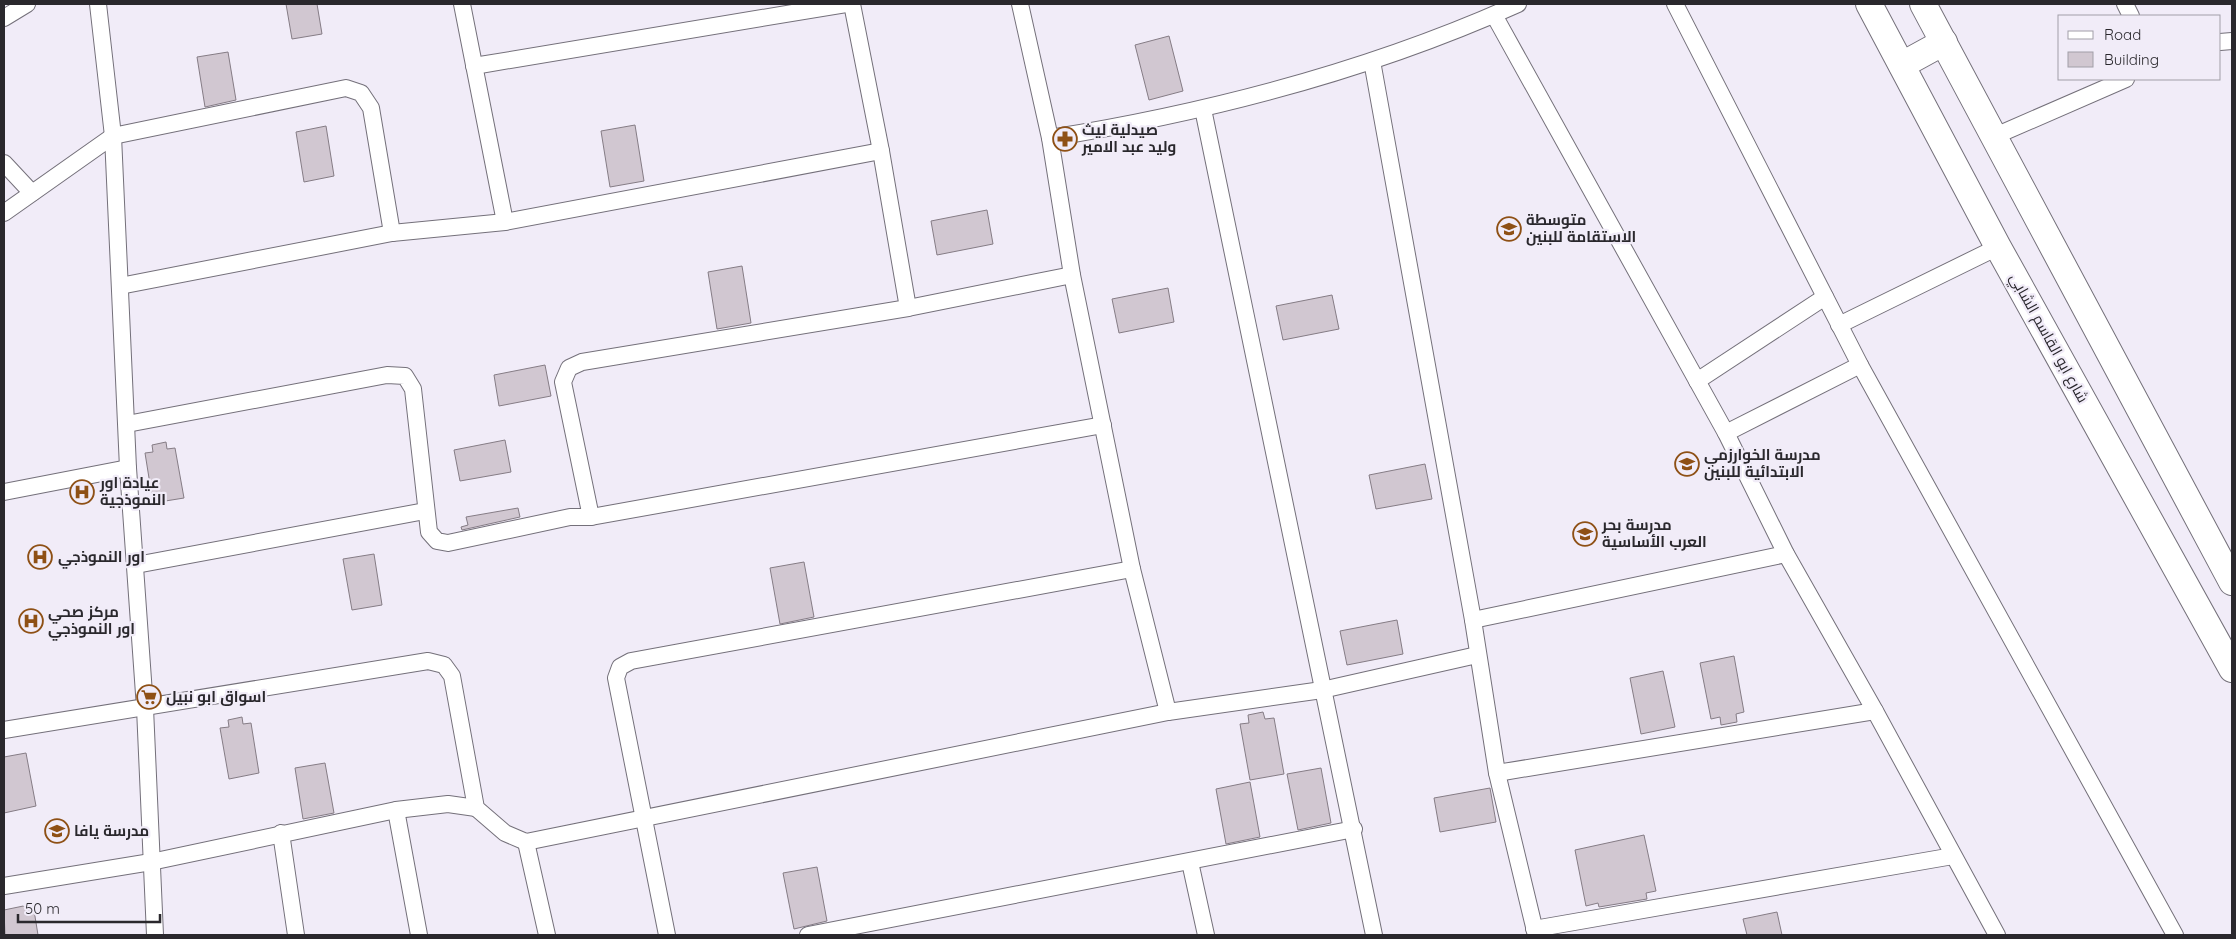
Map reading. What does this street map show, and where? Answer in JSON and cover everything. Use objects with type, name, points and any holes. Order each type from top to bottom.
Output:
[{"type":"main road","name":"شارع ابو القاسم الشابي","points":[[1870,4],[1998,247],[2232,669]]},
{"type":"main road","points":[[1923,4],[2232,582]]},
{"type":"main road","points":[[1902,65],[1944,42]]},
{"type":"street","points":[[4,18],[28,4]]},
{"type":"street","points":[[98,4],[113,136],[128,468],[145,708],[155,935]]},
{"type":"street","points":[[462,4],[505,222]]},
{"type":"street","points":[[474,66],[846,4]]},
{"type":"street","points":[[852,4],[881,151],[908,308]]},
{"type":"street","points":[[1020,4],[1050,138],[1072,275],[1132,570],[1168,712]]},
{"type":"street","points":[[1050,138],[1203,109],[1288,87],[1372,61],[1518,4]]},
{"type":"street","points":[[1675,4],[1860,365],[2175,935]]},
{"type":"street","points":[[1494,14],[1726,433],[1786,554],[1875,711],[1997,935]]},
{"type":"street","points":[[1372,61],[1473,620],[1497,773],[1535,932],[1953,856]]},
{"type":"street","points":[[1995,136],[2124,80]]},
{"type":"street","points":[[4,213],[113,136],[346,88],[361,93],[371,108],[392,233]]},
{"type":"street","points":[[1203,109],[1322,690],[1354,829],[1374,935]]},
{"type":"street","points":[[120,286],[392,233],[505,222],[881,151]]},
{"type":"street","points":[[4,163],[32,193]]},
{"type":"street","points":[[1840,325],[1998,247]]},
{"type":"street","points":[[591,517],[563,382],[569,368],[582,362],[908,308],[1072,275]]},
{"type":"street","points":[[1697,381],[1825,297]]},
{"type":"street","points":[[1726,433],[1860,365]]},
{"type":"street","points":[[127,424],[387,375],[405,376],[413,389],[429,532],[437,541],[448,543],[570,517],[591,517],[1103,425]]},
{"type":"street","points":[[4,492],[128,468]]},
{"type":"street","points":[[136,564],[426,511]]},
{"type":"street","points":[[1473,620],[1786,554]]},
{"type":"street","points":[[667,935],[616,678],[620,667],[631,661],[1132,570]]},
{"type":"street","points":[[4,886],[151,862],[280,833],[396,810],[448,804],[476,808],[505,833],[526,842],[1168,712],[1322,690],[1477,654]]},
{"type":"street","points":[[4,730],[428,661],[444,665],[452,676],[476,808]]},
{"type":"street","points":[[1497,773],[1875,711]]},
{"type":"street","points":[[396,810],[419,935]]},
{"type":"street","points":[[808,935],[1354,829]]},
{"type":"street","points":[[280,833],[296,935]]},
{"type":"street","points":[[526,842],[547,935]]},
{"type":"street","points":[[1190,862],[1206,935]]},
{"type":"building","points":[[286,4],[317,4],[322,34],[292,39]]},
{"type":"building","points":[[1169,36],[1183,91],[1149,100],[1135,45]]},
{"type":"building","points":[[228,52],[236,100],[205,107],[197,57]]},
{"type":"building","points":[[635,125],[644,181],[610,187],[601,131]]},
{"type":"building","points":[[326,126],[334,176],[304,182],[296,132]]},
{"type":"building","points":[[987,210],[993,244],[937,255],[931,221]]},
{"type":"building","points":[[742,266],[751,323],[717,329],[708,272]]},
{"type":"building","points":[[1168,288],[1174,322],[1119,333],[1112,299]]},
{"type":"building","points":[[1332,295],[1339,329],[1283,340],[1276,306]]},
{"type":"building","points":[[545,365],[551,396],[499,406],[494,375]]},
{"type":"building","points":[[505,440],[511,472],[460,481],[454,450]]},
{"type":"building","points":[[166,442],[167,449],[175,448],[184,498],[153,503],[145,453],[153,452],[152,445]]},
{"type":"building","points":[[1425,464],[1432,499],[1376,509],[1369,475]]},
{"type":"building","points":[[518,508],[520,517],[462,530],[461,527],[468,525],[466,517]]},
{"type":"building","points":[[374,554],[382,605],[352,610],[343,559]]},
{"type":"building","points":[[804,562],[814,617],[780,624],[770,568]]},
{"type":"building","points":[[1397,620],[1403,654],[1347,665],[1340,631]]},
{"type":"building","points":[[1734,656],[1744,712],[1736,714],[1737,722],[1721,725],[1720,717],[1711,719],[1700,663]]},
{"type":"building","points":[[1663,671],[1675,727],[1641,734],[1630,678]]},
{"type":"building","points":[[1263,712],[1265,719],[1274,718],[1284,774],[1250,780],[1240,724],[1249,723],[1248,715]]},
{"type":"building","points":[[242,717],[243,724],[251,723],[259,773],[229,779],[220,728],[229,727],[228,720]]},
{"type":"building","points":[[26,753],[36,806],[4,813],[4,757]]},
{"type":"building","points":[[325,763],[334,813],[303,819],[295,768]]},
{"type":"building","points":[[1321,768],[1331,823],[1298,830],[1287,774]]},
{"type":"building","points":[[1250,782],[1260,837],[1226,844],[1216,789]]},
{"type":"building","points":[[1490,788],[1496,822],[1440,832],[1434,798]]},
{"type":"building","points":[[1644,835],[1656,891],[1646,893],[1647,899],[1599,907],[1598,903],[1586,906],[1575,850]]},
{"type":"building","points":[[817,867],[827,921],[794,929],[783,873]]},
{"type":"building","points":[[33,904],[38,935],[5,935],[4,910]]},
{"type":"building","points":[[1777,912],[1782,935],[1747,935],[1743,919]]},
{"type":"place","name":"صيدلية ليث وليد عبد الامير","points":[[1065,139]]},
{"type":"place","name":"متوسطة الاستقامة للبنين","points":[[1509,229]]},
{"type":"place","name":"مدرسة الخوارزمي الابتدائية للبنين","points":[[1687,464]]},
{"type":"place","name":"عيادة اور النموذجية","points":[[82,492]]},
{"type":"place","name":"مدرسة بحر العرب الأساسية","points":[[1585,534]]},
{"type":"place","name":"اور النموذجي","points":[[40,557]]},
{"type":"place","name":"مركز صحي اور النموذجي","points":[[31,621]]},
{"type":"place","name":"اسواق ابو نبيل","points":[[149,697]]},
{"type":"place","name":"مدرسة يافا","points":[[57,831]]}]
